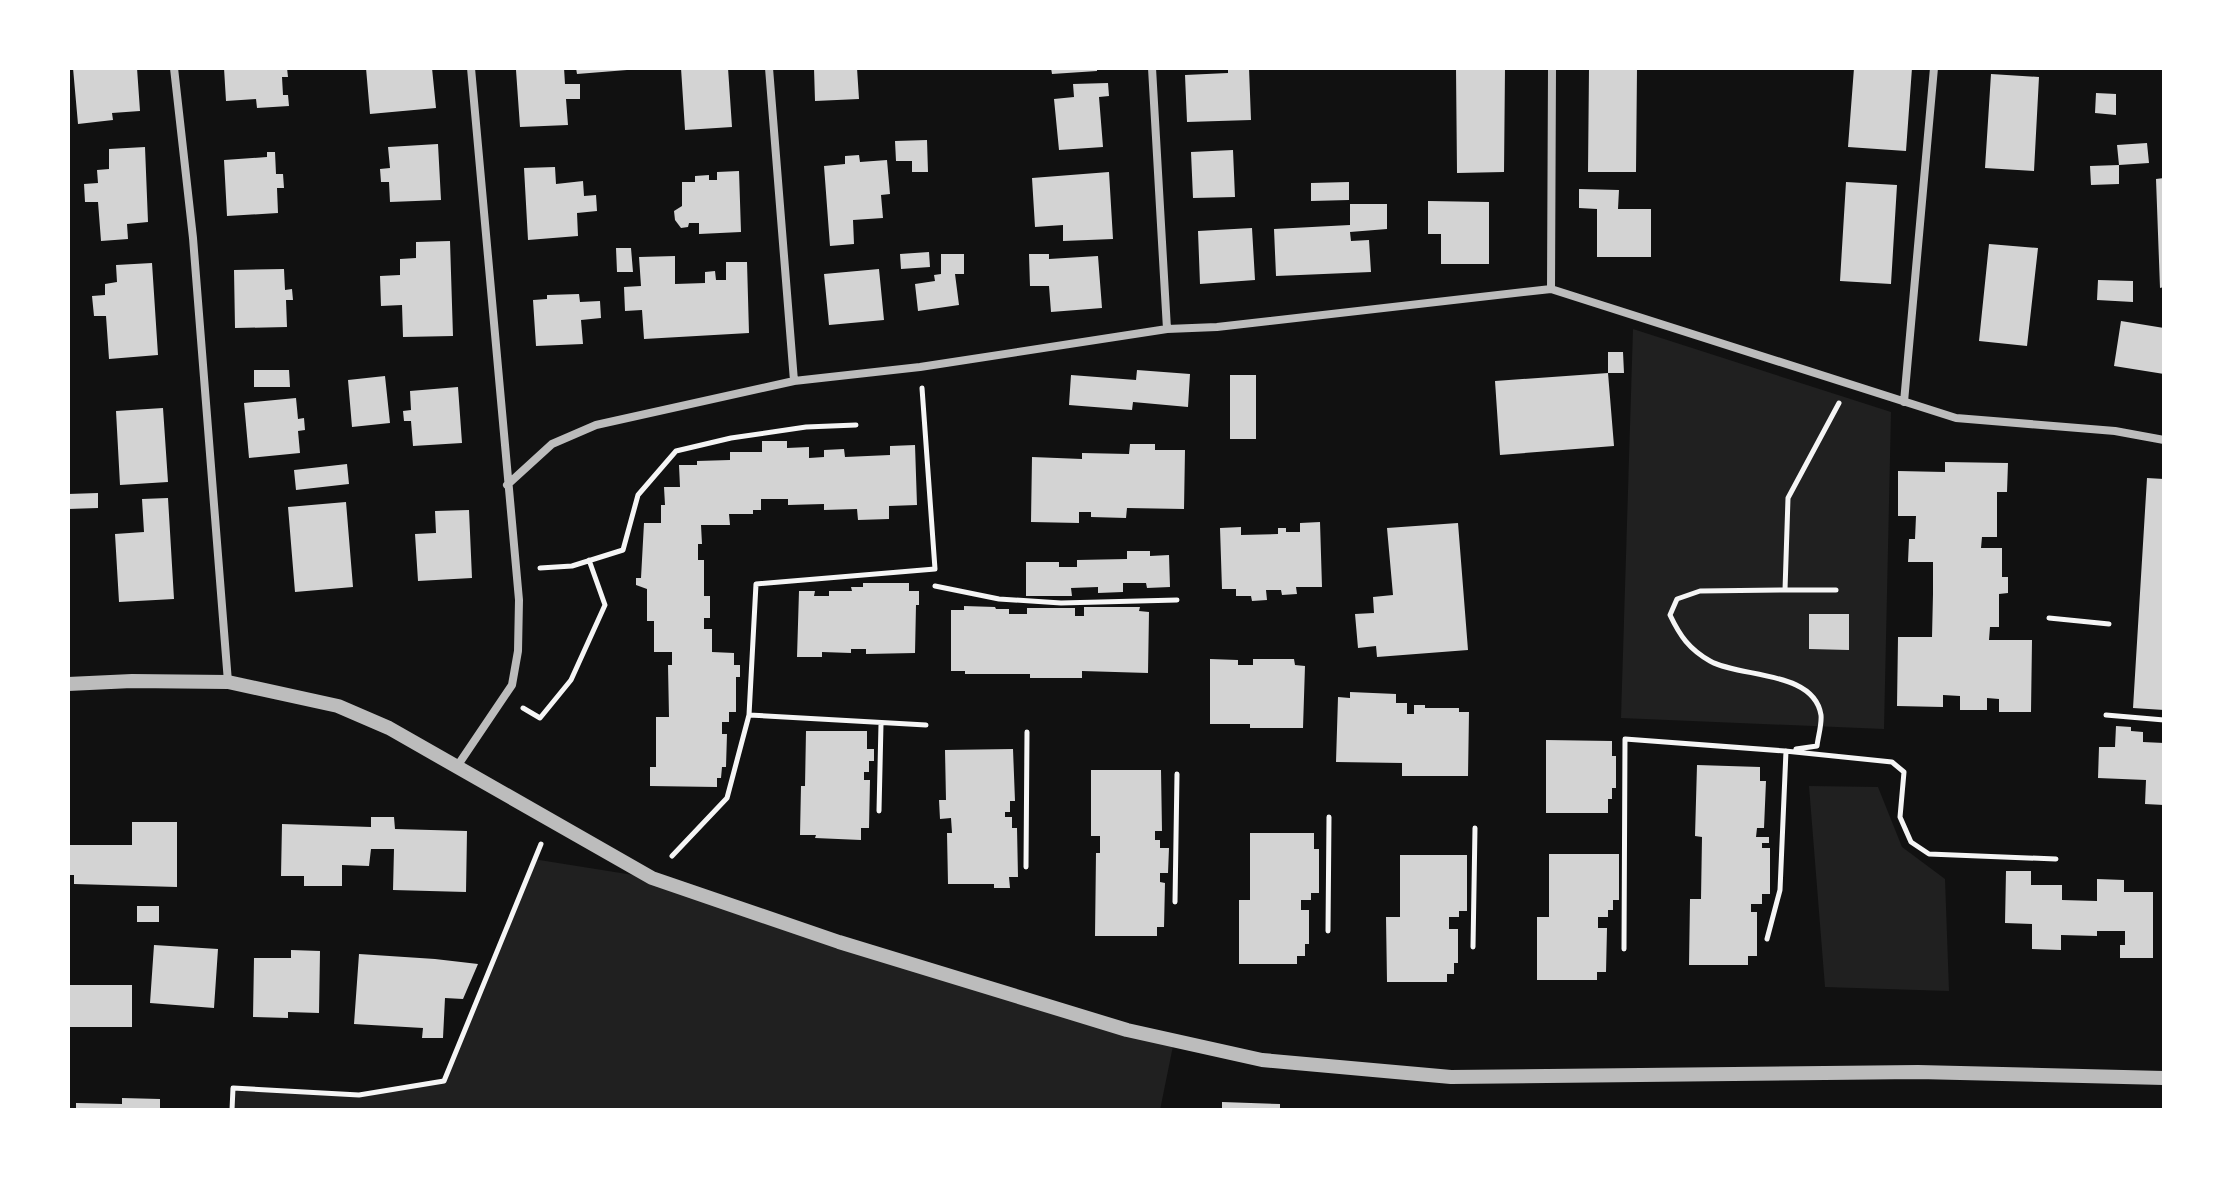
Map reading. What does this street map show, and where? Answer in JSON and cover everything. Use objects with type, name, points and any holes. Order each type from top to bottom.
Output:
[{"type":"street","points":[[174,68],[193,238],[228,682]]},
{"type":"street","points":[[458,765],[512,685],[518,651],[519,600],[471,68]]},
{"type":"street","points":[[769,68],[794,381]]},
{"type":"street","points":[[1152,68],[1167,329]]},
{"type":"street","points":[[1551,289],[1552,68]]},
{"type":"street","points":[[1904,402],[1934,68]]},
{"type":"street","points":[[507,485],[552,444],[596,425],[794,381],[920,367],[1167,329],[1217,327],[1551,289],[1956,418],[2115,431],[2164,440]]},
{"type":"street","points":[[68,684],[228,682],[338,706],[389,728],[458,765],[652,878],[839,942],[1127,1030],[1262,1060],[1451,1077],[1918,1072],[2164,1078]]},
{"type":"path","points":[[652,878],[727,798],[749,715],[756,584],[935,569],[920,367]]},
{"type":"path","points":[[1785,590],[1788,498],[1850,384]]},
{"type":"path","points":[[516,569],[572,566],[623,550],[638,495],[676,451],[731,438],[806,427],[856,425]]},
{"type":"path","points":[[504,697],[540,718],[571,680],[605,605],[589,560]]},
{"type":"path","points":[[935,586],[999,599],[1061,603],[1177,600]]},
{"type":"path","points":[[1785,751],[1817,746],[1821,715],[1811,695],[1785,680],[1711,662],[1680,637],[1670,615],[1677,599],[1700,591],[1836,590]]},
{"type":"path","points":[[2049,618],[2109,624]]},
{"type":"path","points":[[749,715],[926,725]]},
{"type":"path","points":[[2106,715],[2164,720]]},
{"type":"path","points":[[879,811],[881,724]]},
{"type":"path","points":[[1026,867],[1027,732]]},
{"type":"path","points":[[1624,949],[1625,739],[1892,762],[1904,772],[1900,817],[1911,842],[1929,854],[2056,859]]},
{"type":"path","points":[[1767,939],[1780,890],[1785,751]]},
{"type":"path","points":[[1175,902],[1177,774]]},
{"type":"path","points":[[1328,931],[1329,817]]},
{"type":"path","points":[[1473,947],[1475,828]]},
{"type":"path","points":[[232,1110],[233,1088],[359,1095],[444,1081],[533,859]]},
{"type":"shaded area","points":[[1633,329],[1891,412],[1884,729],[1621,718]]},
{"type":"shaded area","points":[[1809,786],[1878,787],[1902,847],[1945,879],[1949,991],[1825,987]]},
{"type":"shaded area","points":[[533,859],[652,878],[1174,1041],[1160,1110],[233,1110],[233,1088],[359,1095],[444,1081]]},
{"type":"building","points":[[73,68],[137,68],[140,111],[112,113],[113,120],[78,124]]},
{"type":"building","points":[[224,68],[287,68],[288,77],[282,77],[283,95],[288,95],[289,106],[257,108],[256,99],[226,101]]},
{"type":"building","points":[[366,68],[432,68],[436,108],[370,114]]},
{"type":"building","points":[[564,68],[565,84],[580,84],[580,99],[566,99],[568,125],[520,127],[516,70]]},
{"type":"building","points":[[576,68],[626,68],[627,70],[577,74]]},
{"type":"building","points":[[681,68],[728,68],[732,127],[685,130]]},
{"type":"building","points":[[814,68],[857,68],[859,99],[815,101]]},
{"type":"building","points":[[1051,68],[1097,68],[1097,71],[1052,74]]},
{"type":"building","points":[[1228,68],[1249,68],[1251,120],[1187,122],[1185,75],[1228,73]]},
{"type":"building","points":[[1456,68],[1505,68],[1504,172],[1457,173]]},
{"type":"building","points":[[1589,68],[1637,68],[1636,172],[1588,172]]},
{"type":"building","points":[[1854,68],[1912,68],[1906,151],[1848,147]]},
{"type":"building","points":[[1991,74],[2039,77],[2034,171],[1985,168]]},
{"type":"building","points":[[1108,83],[1109,96],[1099,97],[1103,147],[1059,150],[1054,99],[1074,97],[1073,84]]},
{"type":"building","points":[[2096,93],[2116,94],[2116,115],[2095,113]]},
{"type":"building","points":[[927,140],[928,172],[912,172],[912,161],[896,161],[895,141]]},
{"type":"building","points":[[2147,143],[2149,163],[2119,165],[2117,145]]},
{"type":"building","points":[[438,144],[441,200],[390,202],[389,182],[381,182],[380,169],[390,168],[388,147]]},
{"type":"building","points":[[145,147],[148,222],[127,224],[128,239],[101,241],[98,202],[85,202],[84,184],[98,183],[97,170],[109,169],[109,149]]},
{"type":"building","points":[[1233,150],[1235,197],[1193,198],[1191,152]]},
{"type":"building","points":[[267,152],[275,152],[276,174],[283,174],[284,188],[277,188],[278,213],[227,216],[224,160],[267,157]]},
{"type":"building","points":[[859,155],[860,162],[887,160],[890,194],[881,195],[883,218],[853,220],[854,244],[830,246],[824,166],[845,164],[845,156]]},
{"type":"building","points":[[2119,165],[2119,184],[2091,185],[2090,166]]},
{"type":"building","points":[[555,167],[556,184],[583,181],[584,196],[596,195],[597,211],[577,213],[578,236],[528,240],[524,168]]},
{"type":"building","points":[[739,171],[741,232],[699,234],[699,223],[689,223],[688,227],[681,228],[675,220],[674,211],[682,206],[682,182],[695,182],[695,176],[709,175],[709,180],[717,180],[717,172]]},
{"type":"building","points":[[1109,172],[1113,239],[1063,241],[1063,225],[1035,227],[1032,178]]},
{"type":"building","points":[[2164,178],[2164,287],[2160,288],[2156,179]]},
{"type":"building","points":[[1349,182],[1349,200],[1311,201],[1311,183]]},
{"type":"building","points":[[1846,182],[1897,185],[1891,284],[1840,281]]},
{"type":"building","points":[[1579,189],[1619,190],[1618,209],[1651,209],[1651,257],[1597,257],[1597,209],[1579,208]]},
{"type":"building","points":[[1428,201],[1489,202],[1489,264],[1441,264],[1441,234],[1428,234]]},
{"type":"building","points":[[1350,204],[1387,204],[1387,229],[1350,232],[1351,241],[1369,240],[1371,272],[1276,276],[1274,229],[1350,225]]},
{"type":"building","points":[[1252,228],[1255,280],[1200,284],[1198,231]]},
{"type":"building","points":[[450,241],[453,336],[403,337],[402,305],[381,306],[380,276],[400,275],[400,259],[416,258],[416,242]]},
{"type":"building","points":[[1989,244],[2038,248],[2027,346],[1979,341]]},
{"type":"building","points":[[616,248],[631,248],[633,272],[617,272]]},
{"type":"building","points":[[929,252],[930,267],[901,269],[900,254]]},
{"type":"building","points":[[941,254],[964,254],[964,274],[955,274],[959,305],[918,311],[915,284],[935,281],[934,275],[941,274]]},
{"type":"building","points":[[1029,254],[1049,254],[1049,259],[1098,256],[1102,308],[1051,312],[1049,286],[1030,286]]},
{"type":"building","points":[[675,256],[675,284],[705,283],[705,272],[715,271],[716,280],[726,280],[726,262],[747,262],[749,333],[644,339],[642,310],[625,311],[624,287],[641,286],[639,257]]},
{"type":"building","points":[[152,263],[158,355],[109,359],[106,316],[94,316],[92,296],[105,295],[105,284],[117,282],[116,265]]},
{"type":"building","points":[[284,269],[285,290],[292,289],[293,300],[286,300],[287,327],[235,328],[234,270]]},
{"type":"building","points":[[879,269],[884,320],[829,325],[824,274]]},
{"type":"building","points":[[2098,280],[2133,281],[2133,302],[2097,300]]},
{"type":"building","points":[[579,294],[580,302],[600,301],[601,318],[581,320],[583,344],[536,346],[533,300],[547,299],[547,295]]},
{"type":"building","points":[[2121,321],[2164,328],[2164,374],[2114,366]]},
{"type":"building","points":[[1608,352],[1623,352],[1624,373],[1608,373]]},
{"type":"building","points":[[254,370],[289,370],[290,387],[254,387]]},
{"type":"building","points":[[1137,370],[1190,374],[1188,407],[1133,402],[1132,410],[1069,405],[1071,375],[1136,380]]},
{"type":"building","points":[[1608,373],[1614,446],[1500,455],[1495,381]]},
{"type":"building","points":[[1230,375],[1256,375],[1256,439],[1230,439]]},
{"type":"building","points":[[385,376],[390,423],[352,427],[348,380]]},
{"type":"building","points":[[458,387],[462,443],[413,446],[411,421],[404,421],[403,411],[411,410],[410,391]]},
{"type":"building","points":[[296,398],[298,419],[304,418],[305,430],[298,431],[300,453],[249,458],[244,403]]},
{"type":"building","points":[[163,408],[168,482],[120,485],[116,411]]},
{"type":"building","points":[[762,441],[787,441],[787,448],[809,447],[809,458],[824,457],[824,450],[844,449],[845,457],[890,455],[890,446],[915,445],[917,505],[889,506],[889,519],[858,520],[857,509],[824,510],[824,504],[788,505],[788,499],[761,499],[761,510],[753,510],[753,514],[729,514],[730,525],[701,525],[702,544],[698,544],[698,560],[704,560],[704,596],[710,596],[710,618],[704,618],[704,629],[712,629],[712,652],[734,653],[734,665],[740,665],[740,677],[736,677],[736,712],[729,712],[729,722],[722,722],[722,734],[727,734],[726,767],[722,767],[721,778],[717,778],[717,787],[650,786],[650,767],[656,767],[656,717],[669,717],[668,665],[672,665],[672,652],[654,652],[654,621],[647,621],[647,589],[636,585],[636,578],[641,578],[644,523],[661,523],[661,505],[665,505],[664,487],[680,487],[679,465],[730,460],[730,452],[762,452]]},
{"type":"building","points":[[1130,444],[1155,444],[1155,450],[1185,450],[1184,509],[1127,508],[1126,518],[1091,517],[1091,512],[1079,512],[1079,523],[1031,522],[1032,457],[1082,459],[1082,453],[1129,454]]},
{"type":"building","points":[[1945,462],[2008,463],[2007,492],[1997,492],[1997,537],[1982,537],[1981,548],[2002,548],[2002,577],[2008,577],[2008,593],[1999,594],[1999,627],[1990,627],[1989,640],[2032,640],[2031,712],[1999,712],[1999,699],[1987,698],[1987,710],[1960,710],[1960,696],[1943,695],[1943,707],[1897,706],[1898,637],[1932,637],[1933,594],[1933,562],[1908,562],[1909,539],[1915,539],[1916,516],[1898,516],[1898,471],[1945,472]]},
{"type":"building","points":[[347,464],[349,484],[296,490],[294,470]]},
{"type":"building","points":[[2147,478],[2164,479],[2164,710],[2133,708]]},
{"type":"building","points":[[98,493],[98,508],[68,509],[68,494]]},
{"type":"building","points":[[168,498],[174,599],[119,602],[115,534],[144,532],[142,499]]},
{"type":"building","points":[[346,502],[353,587],[295,592],[288,507]]},
{"type":"building","points":[[469,510],[472,578],[418,581],[415,534],[436,533],[435,511]]},
{"type":"building","points":[[1320,522],[1322,587],[1296,587],[1297,594],[1282,595],[1281,590],[1266,590],[1267,600],[1252,601],[1251,596],[1236,596],[1236,589],[1222,589],[1220,528],[1241,527],[1241,535],[1278,534],[1278,528],[1286,528],[1286,532],[1300,532],[1300,523]]},
{"type":"building","points":[[1458,523],[1468,650],[1377,657],[1376,646],[1358,648],[1355,614],[1374,613],[1373,597],[1393,595],[1387,528]]},
{"type":"building","points":[[1127,551],[1150,551],[1150,556],[1169,555],[1170,587],[1147,588],[1146,583],[1123,583],[1123,592],[1098,593],[1098,587],[1071,588],[1072,596],[1026,596],[1026,562],[1059,562],[1059,567],[1077,567],[1077,560],[1127,559]]},
{"type":"building","points":[[863,583],[909,583],[909,591],[919,591],[915,653],[866,654],[866,649],[851,649],[851,653],[822,652],[822,657],[797,657],[799,591],[815,591],[814,596],[829,596],[829,591],[852,591],[851,587],[863,587]]},
{"type":"building","points":[[964,606],[1009,609],[1009,614],[1027,614],[1027,608],[1075,608],[1075,616],[1084,616],[1084,607],[1140,607],[1139,611],[1149,612],[1148,673],[1082,671],[1082,678],[1030,678],[1030,674],[965,674],[965,671],[951,671],[951,610],[964,610]]},
{"type":"building","points":[[1809,614],[1849,614],[1849,650],[1809,649]]},
{"type":"building","points":[[1210,659],[1238,660],[1238,665],[1253,665],[1253,659],[1294,659],[1295,665],[1305,666],[1303,728],[1210,724]]},
{"type":"building","points":[[1350,692],[1396,694],[1396,703],[1407,703],[1407,714],[1414,714],[1414,705],[1459,708],[1459,712],[1469,712],[1468,776],[1402,776],[1402,763],[1336,762],[1338,697],[1350,698]]},
{"type":"building","points":[[2116,726],[2143,732],[2143,742],[2164,743],[2164,805],[2145,804],[2146,780],[2098,778],[2099,747],[2115,747]]},
{"type":"building","points":[[806,731],[867,731],[867,749],[874,749],[874,761],[869,761],[869,772],[864,772],[864,780],[870,780],[869,828],[861,828],[861,840],[800,835]]},
{"type":"building","points":[[1546,740],[1612,741],[1612,756],[1616,756],[1616,788],[1612,788],[1612,799],[1608,799],[1608,813],[1546,813]]},
{"type":"building","points":[[1013,749],[1015,801],[1010,801],[1010,812],[1005,812],[1005,817],[1012,817],[1012,828],[1017,828],[1018,877],[1009,877],[1010,888],[994,888],[994,884],[948,884],[947,833],[952,833],[951,818],[940,819],[939,800],[946,800],[945,750]]},
{"type":"building","points":[[1697,765],[1760,767],[1760,781],[1766,781],[1764,828],[1757,828],[1756,837],[1769,837],[1769,843],[1762,843],[1762,848],[1770,848],[1770,894],[1762,894],[1762,904],[1751,904],[1751,912],[1757,912],[1757,956],[1748,956],[1748,965],[1689,965],[1690,899],[1701,899],[1702,837],[1695,836]]},
{"type":"building","points":[[1091,770],[1161,770],[1162,831],[1155,831],[1155,840],[1160,840],[1160,848],[1169,848],[1168,873],[1160,873],[1160,882],[1165,883],[1164,927],[1157,927],[1157,936],[1095,936],[1096,853],[1100,853],[1100,836],[1091,836]]},
{"type":"building","points":[[371,817],[394,817],[395,829],[467,831],[466,892],[393,890],[394,849],[371,849],[369,866],[342,865],[342,886],[304,886],[304,876],[281,876],[282,824],[371,827]]},
{"type":"building","points":[[132,822],[177,822],[177,887],[74,884],[74,875],[68,875],[68,845],[132,845]]},
{"type":"building","points":[[1250,833],[1314,833],[1314,849],[1319,849],[1319,893],[1311,893],[1311,900],[1301,900],[1301,910],[1309,910],[1309,944],[1305,944],[1305,956],[1297,956],[1297,964],[1239,964],[1239,900],[1250,900]]},
{"type":"building","points":[[1549,854],[1619,854],[1619,900],[1613,900],[1613,910],[1608,910],[1608,917],[1598,917],[1598,928],[1607,928],[1606,972],[1597,972],[1597,980],[1537,980],[1537,917],[1549,917]]},
{"type":"building","points":[[1400,855],[1467,855],[1467,911],[1459,911],[1459,917],[1449,917],[1449,929],[1458,929],[1458,963],[1454,963],[1454,974],[1447,974],[1447,982],[1387,982],[1386,917],[1400,917]]},
{"type":"building","points":[[2006,871],[2031,871],[2031,885],[2062,885],[2062,900],[2097,901],[2097,879],[2124,880],[2124,892],[2153,892],[2153,958],[2120,958],[2120,945],[2125,945],[2125,931],[2097,931],[2097,936],[2061,935],[2061,950],[2032,949],[2032,924],[2005,923]]},
{"type":"building","points":[[137,906],[159,906],[159,922],[137,922]]},
{"type":"building","points":[[154,945],[218,949],[214,1008],[150,1003]]},
{"type":"building","points":[[291,950],[320,951],[319,1013],[288,1012],[288,1018],[253,1017],[254,958],[291,958]]},
{"type":"building","points":[[359,954],[478,964],[463,999],[445,998],[443,1038],[422,1038],[423,1028],[354,1024]]},
{"type":"building","points":[[68,985],[132,985],[132,1027],[68,1027]]},
{"type":"building","points":[[122,1098],[160,1099],[160,1110],[76,1110],[76,1103],[122,1104]]},
{"type":"building","points":[[1222,1102],[1280,1104],[1280,1110],[1222,1110]]}]
